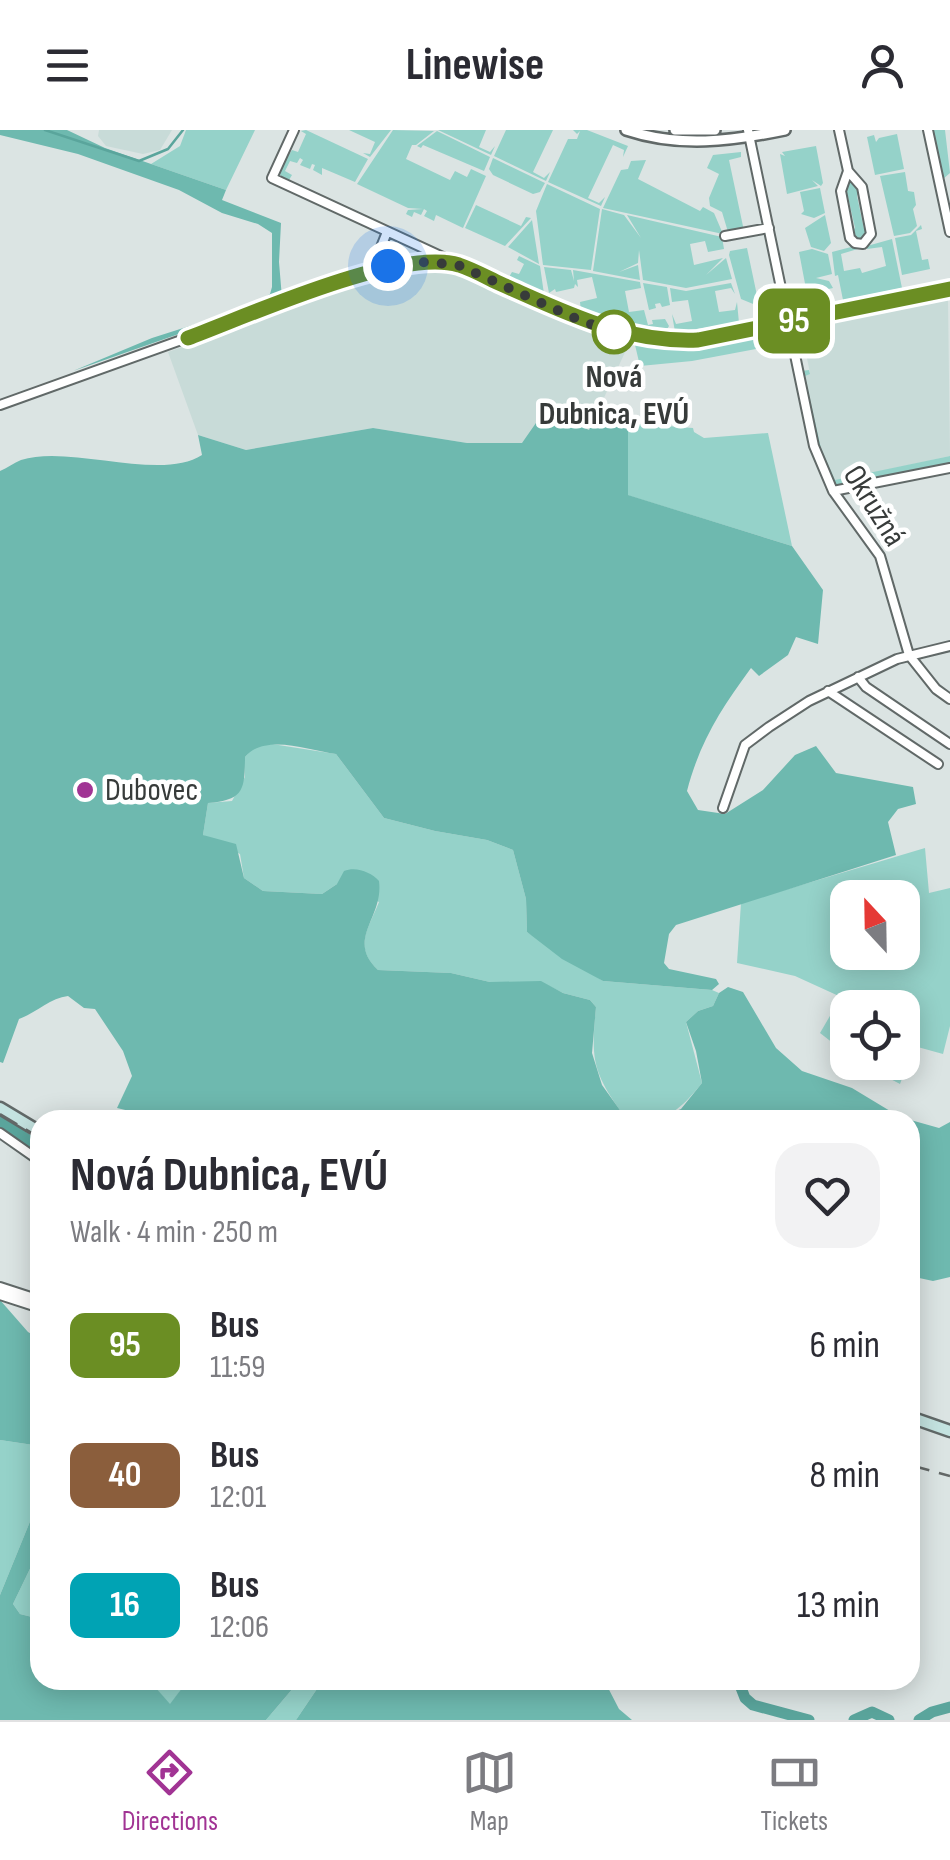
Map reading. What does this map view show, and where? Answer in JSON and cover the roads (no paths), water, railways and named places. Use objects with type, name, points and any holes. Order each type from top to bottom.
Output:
[{"type":"main road","points":[[0,1108],[30,1126]]},
{"type":"main road","points":[[920,1420],[950,1431]]},
{"type":"street","points":[[294,130],[272,178],[579,320],[649,339],[698,340],[950,289]]},
{"type":"street","points":[[626,130],[704,143],[785,130]]},
{"type":"street","points":[[675,130],[715,130]]},
{"type":"street","points":[[840,130],[848,171],[862,187],[871,234],[863,244],[850,238],[841,191],[848,171]]},
{"type":"street","points":[[928,130],[950,232]]},
{"type":"street","name":"Okružná","points":[[749,134],[814,446],[833,491],[880,556],[909,655],[936,689],[950,699]]},
{"type":"street","points":[[725,236],[768,228]]},
{"type":"street","points":[[371,272],[387,232]]},
{"type":"street","points":[[405,240],[405,263]]},
{"type":"street","points":[[0,405],[371,272],[405,263],[458,265]]},
{"type":"street","points":[[833,491],[950,468]]},
{"type":"street","points":[[723,808],[745,746],[769,727],[858,677],[909,655],[950,646]]},
{"type":"street","points":[[858,677],[866,687],[950,744]]},
{"type":"street","points":[[828,692],[938,764]]},
{"type":"street","points":[[0,1133],[30,1154]]},
{"type":"street","points":[[0,1287],[30,1297]]},
{"type":"street","points":[[0,1295],[30,1305]]},
{"type":"waterway","points":[[45,130],[139,161],[168,149],[183,130]]},
{"type":"waterway","points":[[0,1121],[30,1141]]},
{"type":"waterway","points":[[742,1690],[753,1705],[809,1720]]},
{"type":"waterway","points":[[919,1720],[950,1707]]},
{"type":"waterway","points":[[854,1720],[872,1712],[889,1720]]},
{"type":"railway","points":[[0,1114],[30,1132]]},
{"type":"railway","points":[[920,1468],[950,1476]]},
{"type":"place","name":"Nová Dubnica, EVÚ","points":[[614,332]]},
{"type":"place","name":"Dubovec","points":[[85,790]]}]
